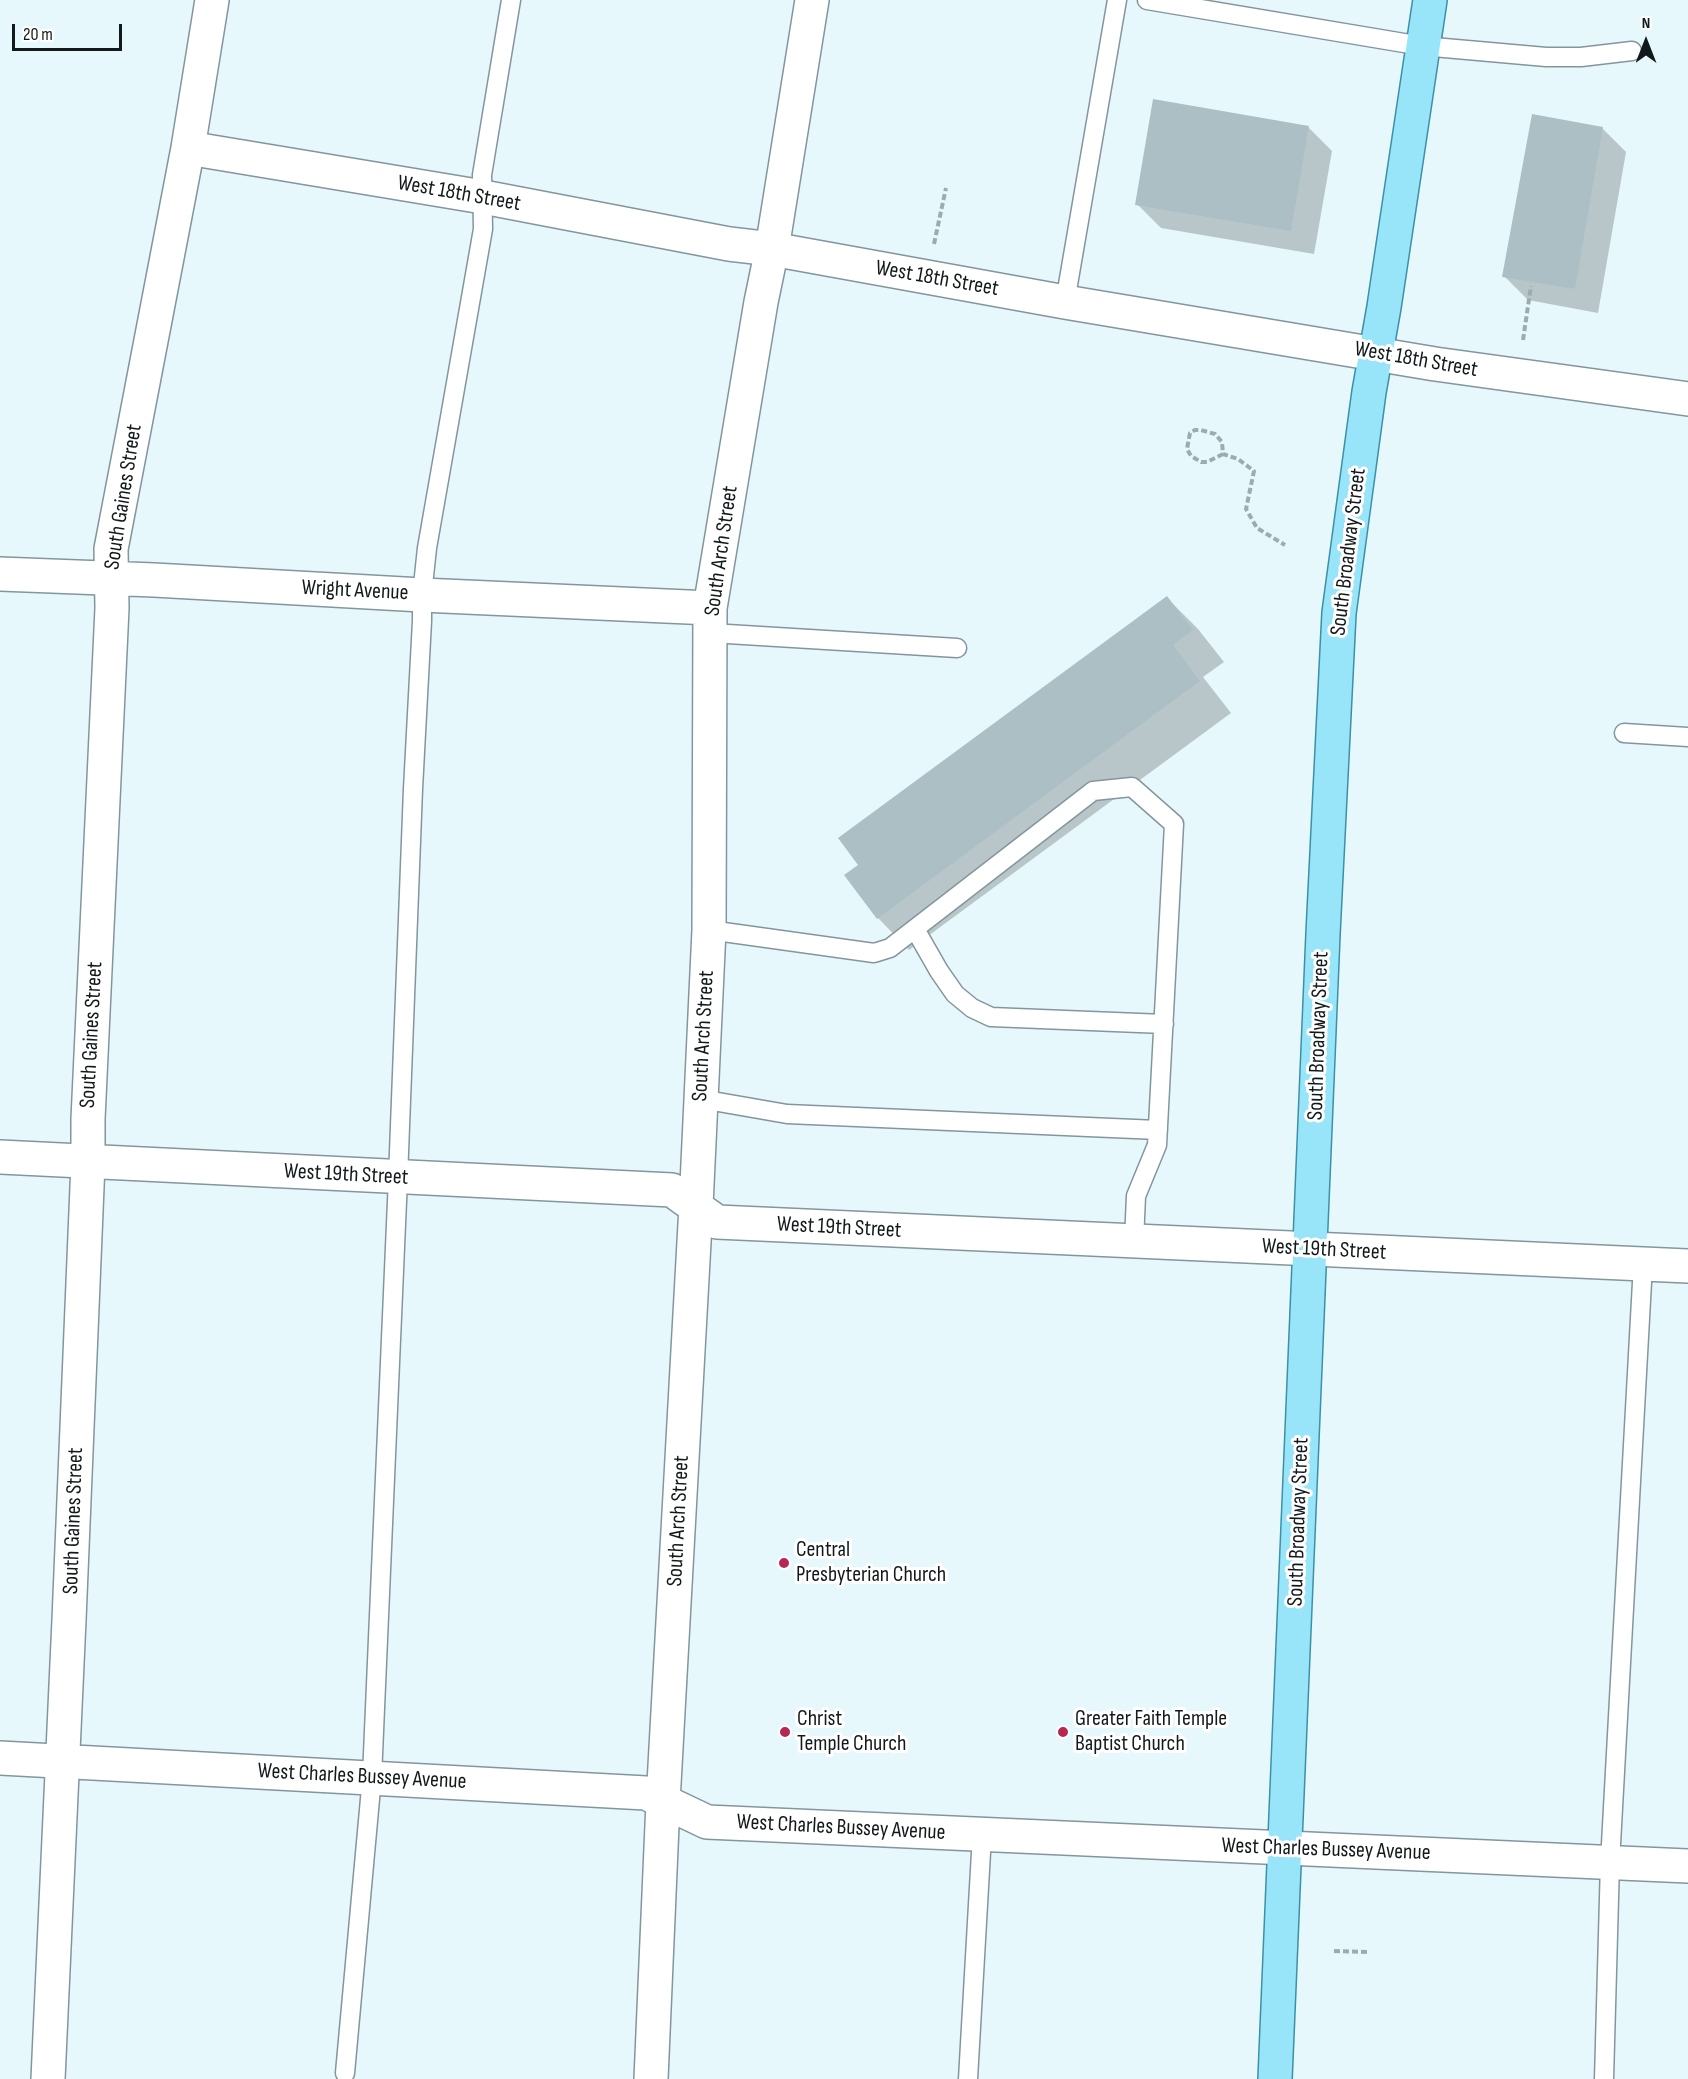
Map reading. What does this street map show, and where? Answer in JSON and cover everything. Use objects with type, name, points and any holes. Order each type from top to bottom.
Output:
[{"type":"main road","name":"South Broadway Street","points":[[1275,2079],[1339,613],[1430,0]]},
{"type":"street","name":"South Gaines Street","points":[[48,2079],[112,608],[111,549],[188,148],[212,0]]},
{"type":"street","name":"South Arch Street","points":[[651,2079],[663,1802],[709,930],[711,620],[759,314],[772,249],[812,0]]},
{"type":"street","name":"West 18th Street","points":[[188,148],[483,197],[729,244],[772,249],[1065,302],[1519,377],[1688,399]]},
{"type":"street","name":"Wright Avenue","points":[[0,574],[422,595],[711,620]]},
{"type":"street","name":"West 19th Street","points":[[0,1157],[672,1190],[717,1222],[1688,1266]]},
{"type":"street","name":"West Charles Bussey Avenue","points":[[0,1758],[646,1793],[707,1822],[1688,1866]]},
{"type":"lane","points":[[345,2073],[372,1777],[422,595],[427,548],[483,229],[482,175],[511,0]]},
{"type":"lane","points":[[1065,302],[1116,0]]},
{"type":"lane","points":[[1147,0],[1422,46],[1546,57],[1581,57],[1632,51]]},
{"type":"lane","points":[[711,620],[957,648]]},
{"type":"lane","points":[[1624,733],[1688,737]]},
{"type":"lane","points":[[709,930],[874,953],[890,948],[1093,791],[1132,787],[1174,824],[1157,1146],[1136,1196],[1134,1241]]},
{"type":"lane","points":[[915,929],[939,972],[955,994],[972,1008],[991,1017],[1164,1024]]},
{"type":"lane","points":[[701,1099],[787,1114],[1158,1130]]},
{"type":"lane","points":[[1604,2079],[1610,1862],[1643,1264]]},
{"type":"lane","points":[[968,2079],[982,1835]]},
{"type":"path","points":[[927,277],[946,188]]},
{"type":"path","points":[[1519,377],[1531,286]]},
{"type":"path","points":[[1223,454],[1222,442],[1215,434],[1201,430],[1190,433],[1187,449],[1191,456],[1201,462],[1207,462],[1223,454],[1247,463],[1254,471],[1246,510],[1257,528],[1285,545]]},
{"type":"path","points":[[1334,1951],[1370,1952]]},
{"type":"building","points":[[1153,99],[1309,126],[1291,231],[1135,205]]},
{"type":"building","points":[[1532,114],[1603,127],[1575,289],[1502,277]]},
{"type":"building","points":[[1167,596],[1193,630],[1173,645],[1200,681],[877,919],[844,875],[858,865],[838,838]]},
{"type":"place","name":"Central Presbyterian Church","points":[[784,1563]]},
{"type":"place","name":"Christ Temple Church","points":[[785,1732]]},
{"type":"place","name":"Greater Faith Temple Baptist Church","points":[[1063,1732]]}]
